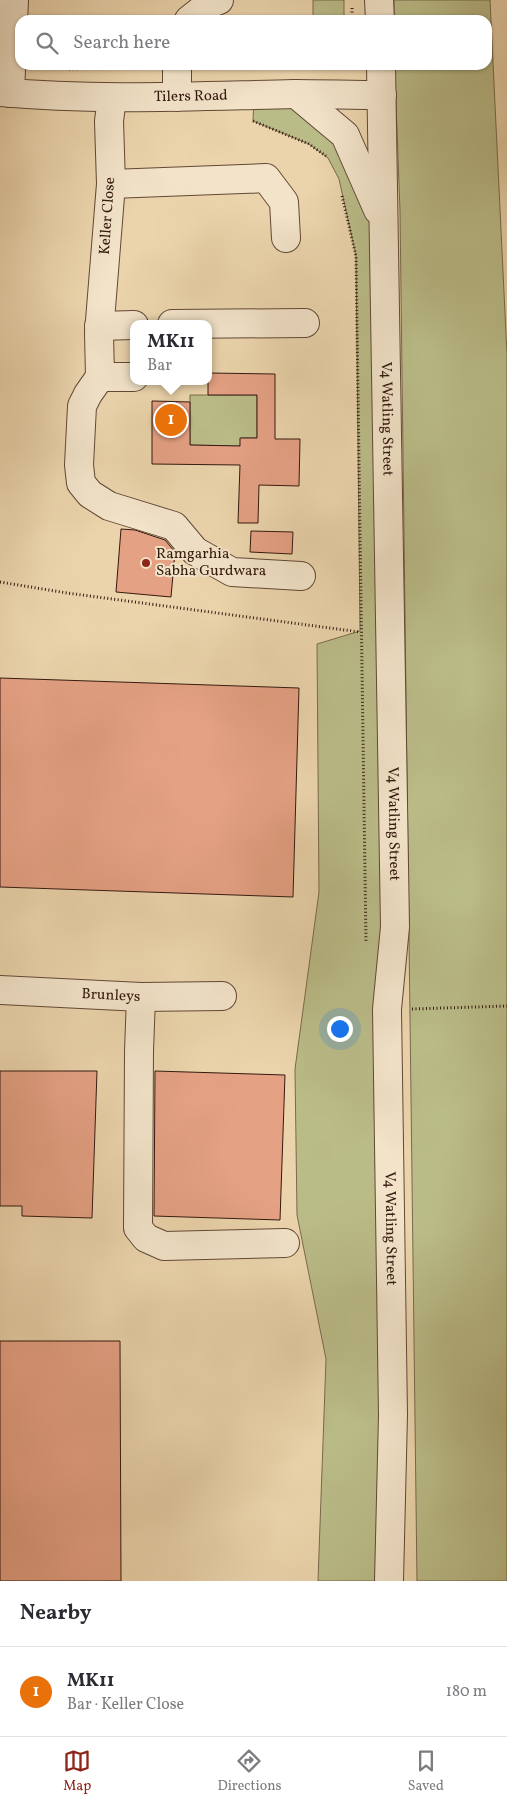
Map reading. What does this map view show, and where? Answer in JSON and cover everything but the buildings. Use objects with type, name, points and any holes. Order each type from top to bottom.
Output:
[{"type":"street","points":[[5,92],[14,0]]},
{"type":"street","points":[[195,15],[209,4],[219,0]]},
{"type":"street","points":[[379,0],[380,15]]},
{"type":"street","points":[[177,70],[177,97]]},
{"type":"street","name":"V4 Watling Street","points":[[381,70],[395,927],[387,1009],[393,1414],[388,1581]]},
{"type":"street","name":"Tilers Road","points":[[5,92],[64,97],[112,98],[296,94],[382,95]]},
{"type":"street","points":[[296,94],[345,134],[383,223]]},
{"type":"street","name":"Keller Close","points":[[100,377],[99,330],[111,184],[109,121],[112,98]]},
{"type":"street","points":[[111,184],[266,178],[284,202],[286,238]]},
{"type":"street","points":[[212,324],[305,323]]},
{"type":"street","points":[[99,330],[130,326]]},
{"type":"street","points":[[130,384],[100,377],[82,406],[79,465],[82,483],[90,494],[108,506],[174,526],[195,551],[232,572],[301,576]]},
{"type":"street","name":"Brunleys","points":[[0,990],[141,997],[222,996]]},
{"type":"street","points":[[141,997],[138,1228],[146,1238],[164,1246],[285,1243]]},
{"type":"path","points":[[254,95],[253,122],[309,144],[328,158]]},
{"type":"path","points":[[0,582],[68,593],[360,632],[356,256],[341,189]]},
{"type":"path","points":[[387,1009],[507,1006]]},
{"type":"green space","points":[[313,0],[344,0],[344,15],[313,15]]},
{"type":"green space","points":[[394,0],[490,0],[491,15],[394,15]]},
{"type":"green space","points":[[492,42],[507,355],[507,1581],[417,1581],[400,211],[395,70],[492,70]]},
{"type":"green space","points":[[296,94],[345,135],[383,223],[389,1581],[318,1581],[326,1359],[297,1215],[295,1069],[319,892],[317,644],[360,631],[356,256],[339,179],[328,158],[309,144],[253,121],[254,95]]},
{"type":"green space","points":[[190,395],[257,395],[257,438],[241,438],[240,446],[190,445]]},
{"type":"place","name":"MK11","points":[[171,420]]},
{"type":"place","name":"Ramgarhia Sabha Gurdwara","points":[[146,563]]}]
